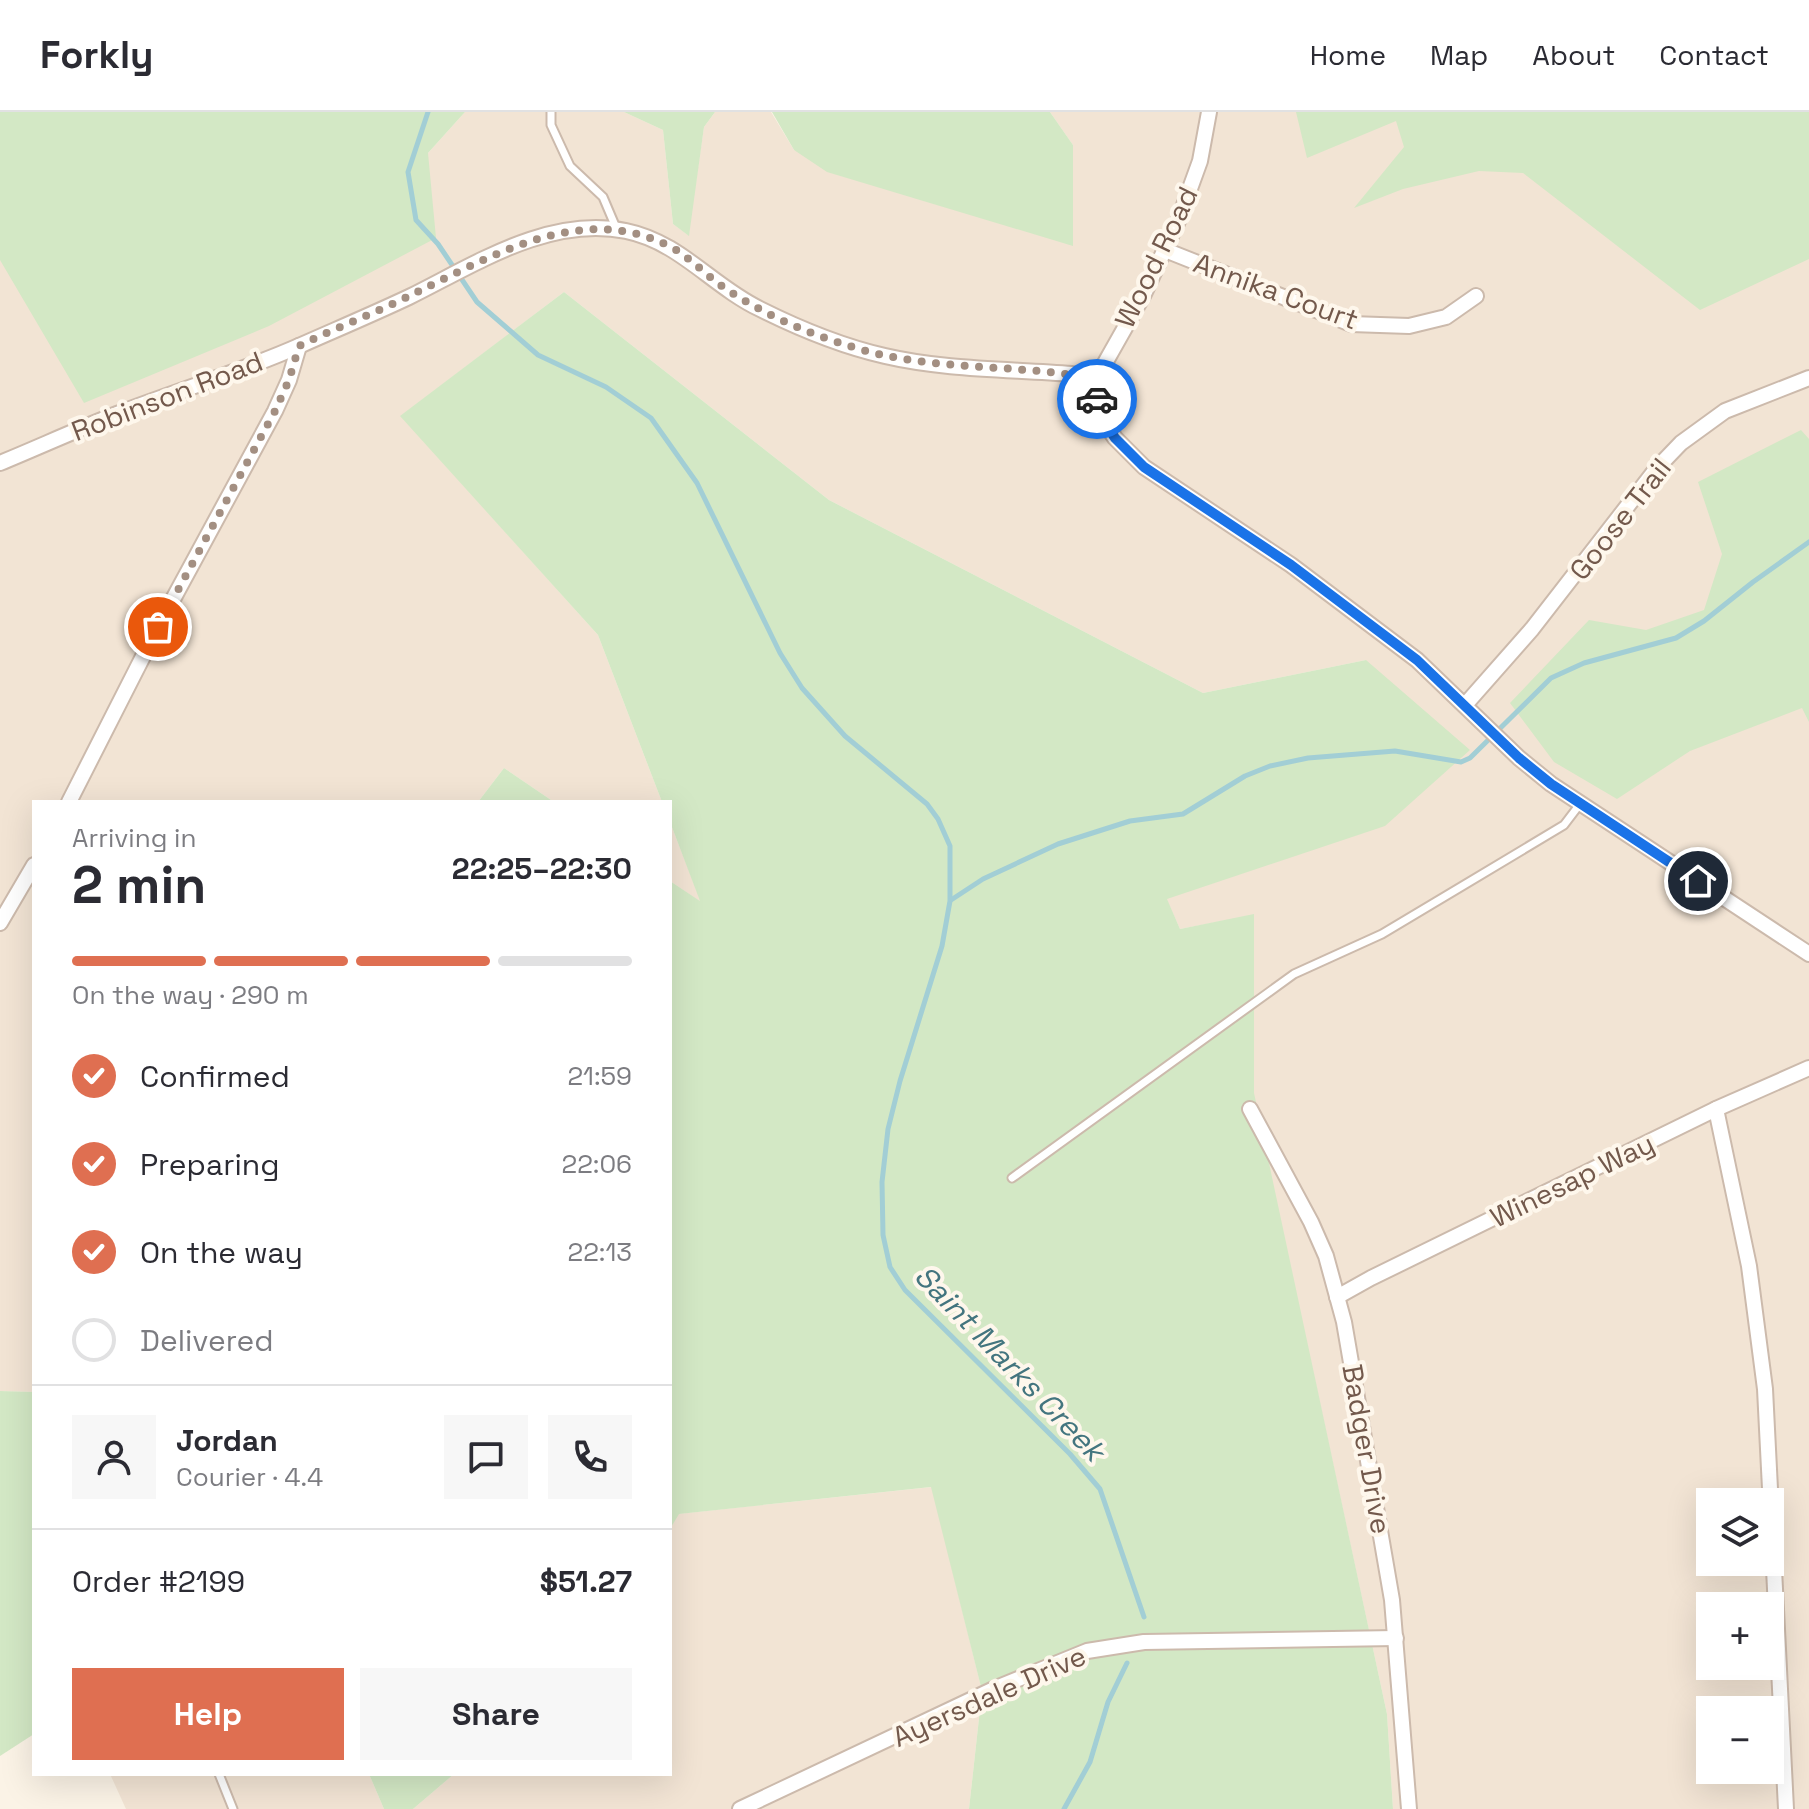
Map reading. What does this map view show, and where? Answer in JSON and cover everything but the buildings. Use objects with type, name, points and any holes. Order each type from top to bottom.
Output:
[{"type":"street","name":"Wood Road","points":[[1096,379],[1165,250],[1190,192],[1209,112]]},
{"type":"street","name":"Robinson Road","points":[[0,463],[114,415],[299,346],[472,265],[542,237],[583,229],[617,230],[648,237],[672,248],[756,307],[809,332],[855,348],[922,363],[1072,374],[1096,379]]},
{"type":"street","name":"Annika Court","points":[[1165,250],[1351,324],[1409,326],[1446,317],[1476,296]]},
{"type":"street","points":[[70,800],[158,627],[275,411],[299,346]]},
{"type":"street","name":"Goose Trail","points":[[1465,705],[1561,593],[1657,468],[1681,443],[1725,411],[1809,378]]},
{"type":"street","points":[[1096,379],[1099,407],[1105,423],[1134,459],[1347,605],[1417,660],[1551,784],[1809,954]]},
{"type":"street","points":[[0,923],[32,868]]},
{"type":"street","name":"Winesap Way","points":[[1337,1297],[1716,1109],[1809,1068]]},
{"type":"street","name":"Badger Drive","points":[[1250,1109],[1311,1222],[1326,1256],[1337,1297],[1374,1486],[1396,1638],[1409,1809]]},
{"type":"street","points":[[1716,1109],[1749,1266],[1765,1389],[1786,1809]]},
{"type":"street","name":"Ayersdale Drive","points":[[740,1809],[996,1688],[1087,1651],[1144,1642],[1396,1638]]},
{"type":"lane","points":[[551,112],[551,125],[570,166],[603,197],[617,230]]},
{"type":"lane","points":[[1012,1178],[1294,974],[1382,934],[1477,878],[1564,825],[1580,804]]},
{"type":"lane","points":[[220,1776],[233,1809]]},
{"type":"shaded area","points":[[465,112],[624,112],[663,130],[673,224],[688,235],[704,127],[715,112],[771,112],[794,150],[1073,245],[1073,145],[1050,112],[1809,112],[1809,1809],[1393,1809],[1387,1714],[1253,1093],[1254,915],[1180,929],[1166,898],[1238,874],[1366,660],[1203,693],[829,500],[564,292],[401,416],[598,635],[661,800],[551,800],[504,768],[480,800],[32,800],[32,1392],[0,1391],[0,260],[428,153]]},
{"type":"shaded area","points":[[672,827],[701,902],[672,882]]},
{"type":"shaded area","points":[[932,1487],[982,1691],[969,1809],[413,1809],[452,1776],[672,1776],[672,1525],[678,1514]]},
{"type":"shaded area","points":[[111,1776],[370,1776],[384,1809],[126,1809]]},
{"type":"green space","points":[[0,112],[465,112],[428,153],[436,238],[269,326],[84,403],[0,260]]},
{"type":"green space","points":[[624,112],[715,112],[704,127],[689,236],[673,224],[663,130]]},
{"type":"green space","points":[[772,112],[1050,112],[1073,145],[1073,246],[827,172],[794,150]]},
{"type":"green space","points":[[1296,112],[1809,112],[1809,259],[1700,310],[1523,173],[1479,171],[1403,189],[1354,208],[1404,147],[1396,121],[1307,158]]},
{"type":"green space","points":[[564,292],[829,500],[1203,693],[1366,660],[1470,750],[1385,826],[1167,899],[1180,929],[1254,914],[1254,1093],[1387,1714],[1393,1809],[969,1809],[982,1691],[931,1487],[679,1514],[672,1526],[672,882],[700,901],[672,827],[672,800],[661,800],[598,635],[400,416]]},
{"type":"green space","points":[[1801,430],[1809,439],[1809,722],[1802,708],[1690,751],[1617,799],[1554,762],[1510,703],[1589,620],[1646,630],[1704,610],[1722,554],[1698,482]]},
{"type":"green space","points":[[504,768],[551,800],[480,800]]},
{"type":"green space","points":[[0,1391],[32,1392],[32,1735],[0,1756]]},
{"type":"green space","points":[[370,1776],[452,1776],[413,1809],[384,1809]]},
{"type":"waterway","points":[[428,112],[408,172],[416,220],[438,244],[477,302],[538,355],[606,387],[651,418],[697,483],[780,653],[802,688],[845,736],[927,804],[938,819],[950,846],[950,901],[942,946],[888,1129],[882,1182],[883,1235],[890,1267],[905,1290],[1070,1454],[1100,1489],[1144,1617]]},
{"type":"waterway","points":[[951,900],[983,879],[1058,844],[1130,821],[1183,814],[1245,776],[1270,766],[1308,758],[1395,751],[1461,762],[1470,758],[1551,678],[1584,663],[1676,638],[1704,621],[1809,542]]},
{"type":"waterway","name":"Saint Marks Creek","points":[[1064,1809],[1090,1762],[1108,1702],[1127,1663]]},
{"type":"way so far","points":[[158,627],[275,411],[299,346],[497,253],[542,237],[583,229],[622,230],[648,237],[685,256],[719,284],[756,307],[809,332],[855,348],[922,363],[1072,374],[1096,379],[1097,399]]},
{"type":"route","points":[[1097,399],[1105,423],[1134,459],[1347,605],[1417,660],[1519,758],[1551,784],[1698,881]]}]
